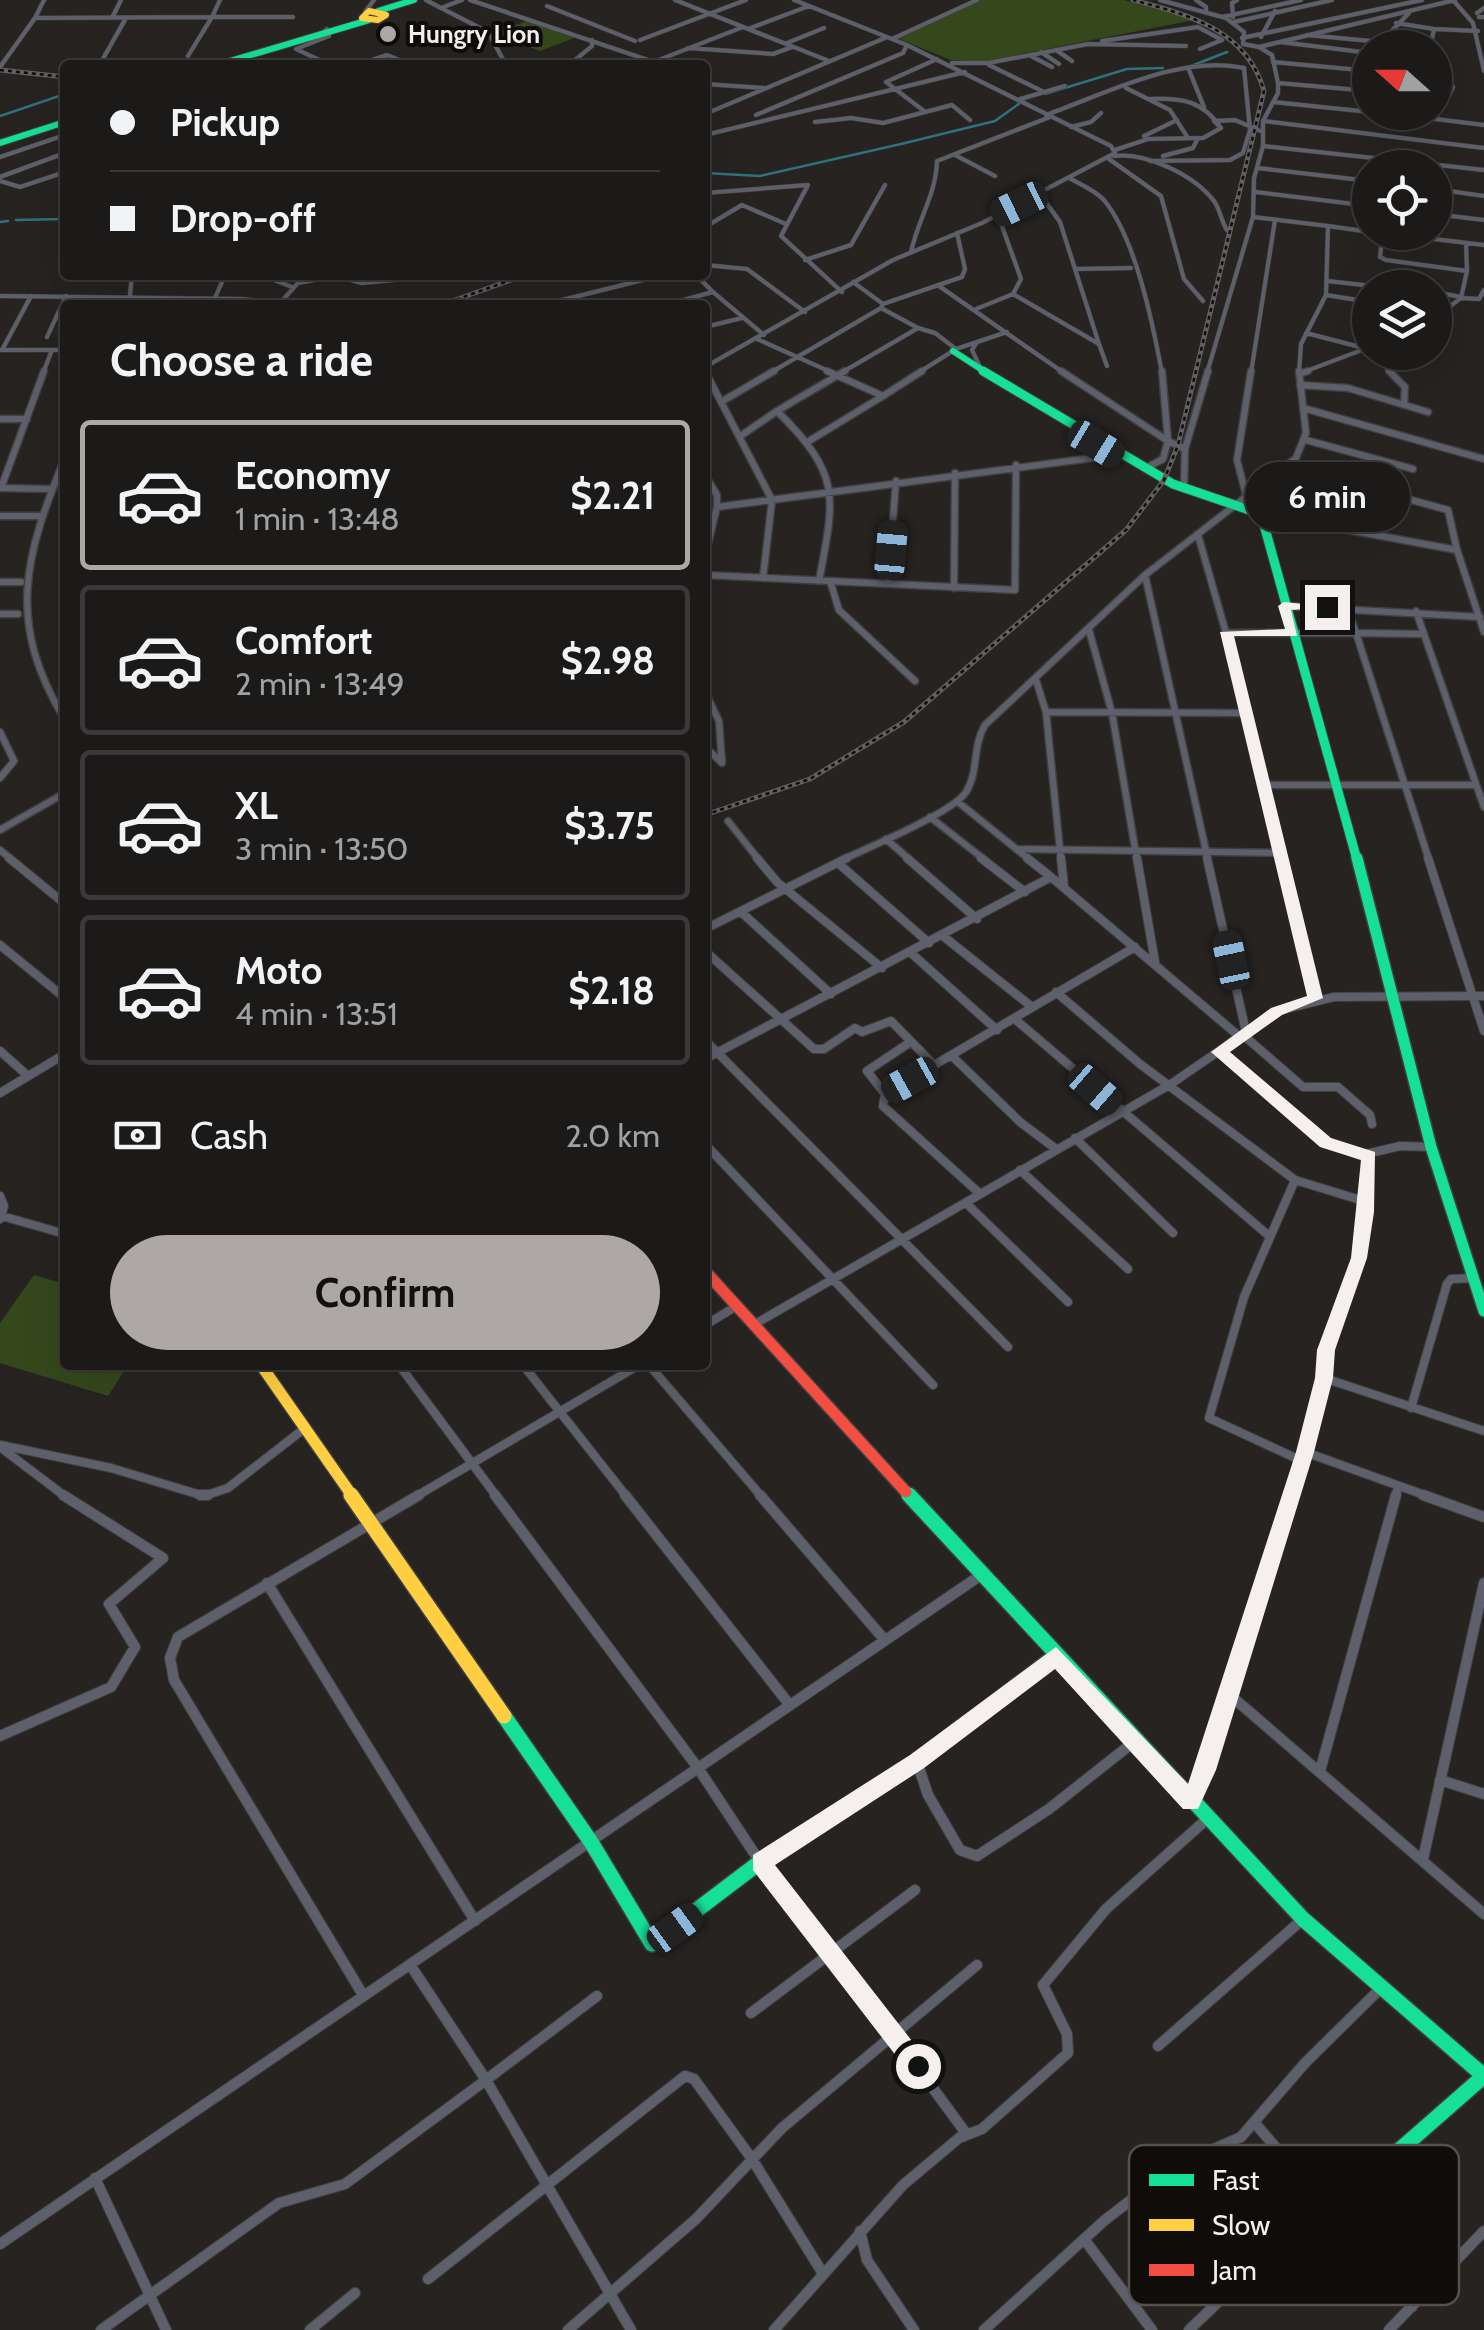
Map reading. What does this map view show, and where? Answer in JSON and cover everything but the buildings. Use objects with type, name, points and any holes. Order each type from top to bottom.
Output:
[{"type":"main road","points":[[233,60],[331,29],[376,9],[420,0]]},
{"type":"main road","points":[[1,142],[60,122]]},
{"type":"main road","points":[[954,350],[1115,455],[1148,467],[1184,489],[1240,499],[1261,514],[1395,996],[1432,1146],[1484,1311]]},
{"type":"main road","points":[[710,1277],[1190,1802],[1303,1919],[1484,2076],[1406,2145]]},
{"type":"main road","points":[[264,1370],[591,1842],[652,1944],[760,1862],[917,1762],[1056,1656]]},
{"type":"street","points":[[0,67],[44,0]]},
{"type":"street","points":[[112,18],[121,0]]},
{"type":"street","points":[[188,56],[220,0]]},
{"type":"street","points":[[420,0],[488,32],[503,60]]},
{"type":"street","points":[[441,8],[462,0]]},
{"type":"street","points":[[470,0],[644,60]]},
{"type":"street","points":[[675,0],[829,61]]},
{"type":"street","points":[[548,6],[638,41],[746,0]]},
{"type":"street","points":[[794,0],[966,72],[1071,127],[1112,155],[1160,196],[1189,290],[1203,302]]},
{"type":"street","points":[[710,112],[977,0]]},
{"type":"street","points":[[1160,0],[1233,21],[1244,32],[1242,38]]},
{"type":"street","points":[[1196,0],[1206,7],[1206,13]]},
{"type":"street","points":[[1233,21],[1232,4],[1237,0]]},
{"type":"street","points":[[1220,17],[1301,0]]},
{"type":"street","points":[[1233,21],[1332,0]]},
{"type":"street","points":[[1242,38],[1422,0]]},
{"type":"street","points":[[1242,38],[1248,47],[1259,47],[1454,0],[1479,17]]},
{"type":"street","points":[[1261,36],[1260,30],[1279,2]]},
{"type":"street","points":[[659,60],[810,6]]},
{"type":"street","points":[[1391,30],[1417,8]]},
{"type":"street","points":[[1484,8],[1479,17],[1484,71]]},
{"type":"street","points":[[1468,9],[1479,17]]},
{"type":"street","points":[[34,18],[293,17]]},
{"type":"street","points":[[102,60],[126,18]]},
{"type":"street","points":[[1396,23],[1481,36]]},
{"type":"street","points":[[947,64],[984,64],[1198,27],[1222,40],[1200,49]]},
{"type":"street","points":[[786,44],[824,28]]},
{"type":"street","points":[[241,60],[331,29],[330,36],[296,49],[319,60]]},
{"type":"street","points":[[1303,34],[1352,41]]},
{"type":"street","points":[[576,60],[592,46],[592,40]]},
{"type":"street","points":[[1272,41],[1352,51]]},
{"type":"street","points":[[1088,44],[1186,46]]},
{"type":"street","points":[[756,115],[903,53],[907,45]]},
{"type":"street","points":[[688,48],[774,54],[794,46]]},
{"type":"street","points":[[1184,489],[1186,449],[1253,218],[1263,121],[1278,82],[1272,55],[1259,47]]},
{"type":"street","points":[[1056,50],[1072,61]]},
{"type":"street","points":[[1041,52],[1059,64]]},
{"type":"street","points":[[1026,54],[1052,68]]},
{"type":"street","points":[[372,60],[387,55],[398,60]]},
{"type":"street","points":[[907,100],[902,90],[886,82],[937,59]]},
{"type":"street","points":[[911,252],[910,242],[940,179],[935,164],[1126,88],[1227,62],[1244,68],[1250,130],[1245,152],[1234,159],[1160,159]]},
{"type":"street","points":[[1273,62],[1352,69]]},
{"type":"street","points":[[984,64],[1042,91]]},
{"type":"street","points":[[1189,70],[1205,108],[1221,128]]},
{"type":"street","points":[[710,134],[966,72]]},
{"type":"street","points":[[1278,82],[1352,89]]},
{"type":"street","points":[[710,84],[764,88]]},
{"type":"street","points":[[1020,101],[1064,86]]},
{"type":"street","points":[[1126,88],[1170,110],[1188,138]]},
{"type":"street","points":[[1150,99],[1184,98],[1198,92]]},
{"type":"street","points":[[882,94],[907,100],[924,110]]},
{"type":"street","points":[[1184,98],[1205,108]]},
{"type":"street","points":[[1273,102],[1352,110]]},
{"type":"street","points":[[841,105],[854,118]]},
{"type":"street","points":[[815,122],[854,118],[883,123],[952,105],[970,120]]},
{"type":"street","points":[[1071,127],[1091,122],[1101,113]]},
{"type":"street","points":[[710,366],[842,292],[853,282],[1071,179],[1176,120]]},
{"type":"street","points":[[1221,128],[1214,121],[1235,120],[1250,130],[1263,132]]},
{"type":"street","points":[[1263,121],[1484,148]]},
{"type":"street","points":[[1452,121],[1484,125]]},
{"type":"street","points":[[1132,144],[1156,138],[1198,138],[1221,128]]},
{"type":"street","points":[[0,157],[60,137]]},
{"type":"street","points":[[1150,161],[1192,148],[1198,138]]},
{"type":"street","points":[[1263,146],[1484,170]]},
{"type":"street","points":[[1112,155],[1126,153],[1150,161],[1216,202],[1218,218],[1227,230]]},
{"type":"street","points":[[0,179],[60,155]]},
{"type":"street","points":[[954,155],[995,176]]},
{"type":"street","points":[[1258,168],[1352,179]]},
{"type":"street","points":[[0,179],[20,187],[60,174]]},
{"type":"street","points":[[1071,179],[1107,204],[1161,358],[1170,426],[1163,459],[1148,467]]},
{"type":"street","points":[[710,193],[808,185],[786,224],[782,240],[842,292]]},
{"type":"street","points":[[806,260],[851,245],[885,185]]},
{"type":"street","points":[[1452,191],[1484,196]]},
{"type":"street","points":[[1256,192],[1352,204]]},
{"type":"street","points":[[1040,194],[1060,222],[1108,366]]},
{"type":"street","points":[[710,223],[727,210],[742,205],[786,224]]},
{"type":"street","points":[[976,310],[1014,294],[1021,279],[998,215]]},
{"type":"street","points":[[1452,216],[1484,220]]},
{"type":"street","points":[[1253,218],[1352,229]]},
{"type":"street","points":[[1240,499],[1236,460],[1275,220]]},
{"type":"street","points":[[710,927],[958,802],[974,780],[978,735],[1146,575],[1240,499],[1288,466],[1306,440],[1298,374],[1306,333],[1326,295],[1328,226]]},
{"type":"street","points":[[721,402],[882,306],[965,273],[956,233]]},
{"type":"street","points":[[1452,241],[1484,245]]},
{"type":"street","points":[[1452,304],[1461,298],[1467,270],[1466,243]]},
{"type":"street","points":[[1382,250],[1380,257],[1386,260],[1467,270]]},
{"type":"street","points":[[710,264],[724,261],[742,265],[805,312]]},
{"type":"street","points":[[1076,269],[1132,268]]},
{"type":"street","points":[[216,298],[223,280]]},
{"type":"street","points":[[274,280],[292,287],[323,280]]},
{"type":"street","points":[[353,280],[393,280]]},
{"type":"street","points":[[561,300],[643,280]]},
{"type":"street","points":[[701,280],[761,337],[837,378],[883,396]]},
{"type":"street","points":[[1327,280],[1352,283]]},
{"type":"street","points":[[853,282],[882,306],[954,350]]},
{"type":"street","points":[[939,286],[1147,432],[1186,449]]},
{"type":"street","points":[[282,300],[292,287]]},
{"type":"street","points":[[1452,296],[1479,300],[1484,290]]},
{"type":"street","points":[[684,300],[714,292]]},
{"type":"street","points":[[1014,294],[1098,344]]},
{"type":"street","points":[[1326,295],[1352,299]]},
{"type":"street","points":[[0,296],[99,296],[124,300]]},
{"type":"street","points":[[31,296],[2,352],[60,350]]},
{"type":"street","points":[[64,300],[66,296]]},
{"type":"street","points":[[98,300],[99,296]]},
{"type":"street","points":[[577,296],[581,300]]},
{"type":"street","points":[[159,300],[248,300]]},
{"type":"street","points":[[46,337],[60,308]]},
{"type":"street","points":[[710,326],[742,318]]},
{"type":"street","points":[[742,435],[918,328]]},
{"type":"street","points":[[808,441],[954,350],[1007,332]]},
{"type":"street","points":[[1306,333],[1352,344]]},
{"type":"street","points":[[977,342],[972,350],[982,371]]},
{"type":"street","points":[[52,350],[1,488],[52,490]]},
{"type":"street","points":[[1298,374],[1352,354]]},
{"type":"street","points":[[1389,370],[1405,386],[1404,405]]},
{"type":"street","points":[[710,379],[742,435],[772,500],[763,578]]},
{"type":"street","points":[[1300,384],[1337,386],[1428,412]]},
{"type":"street","points":[[1302,408],[1484,459]]},
{"type":"street","points":[[777,412],[808,441],[835,490],[819,581]]},
{"type":"street","points":[[0,418],[27,419]]},
{"type":"street","points":[[737,427],[756,427]]},
{"type":"street","points":[[1306,440],[1413,469]]},
{"type":"street","points":[[717,506],[1115,455]]},
{"type":"street","points":[[710,575],[1018,588],[1016,465]]},
{"type":"street","points":[[1288,466],[1445,508],[1452,516],[1457,550],[1484,632]]},
{"type":"street","points":[[18,626],[21,582],[40,516],[60,470]]},
{"type":"street","points":[[954,588],[956,473]]},
{"type":"street","points":[[888,584],[896,481]]},
{"type":"street","points":[[710,483],[717,495],[710,535]]},
{"type":"street","points":[[1261,514],[1457,550]]},
{"type":"street","points":[[0,516],[40,516]]},
{"type":"street","points":[[1198,535],[1209,559],[1315,998]]},
{"type":"street","points":[[1146,575],[1179,712],[1243,1034]]},
{"type":"street","points":[[830,581],[839,610],[915,681]]},
{"type":"street","points":[[0,582],[21,582]]},
{"type":"street","points":[[1284,606],[1481,617]]},
{"type":"street","points":[[1346,608],[1484,1031]]},
{"type":"street","points":[[1416,611],[1420,634],[1484,807]]},
{"type":"street","points":[[0,614],[18,614]]},
{"type":"street","points":[[1089,630],[1112,713],[1155,962]]},
{"type":"street","points":[[1226,632],[1420,634]]},
{"type":"street","points":[[34,679],[60,713]]},
{"type":"street","points":[[1036,680],[1046,712],[1064,886]]},
{"type":"street","points":[[710,701],[719,720],[722,763],[710,752]]},
{"type":"street","points":[[1046,712],[1247,713]]},
{"type":"street","points":[[0,732],[14,754],[12,768],[0,778]]},
{"type":"street","points":[[1265,785],[1404,785],[1480,790]]},
{"type":"street","points":[[0,830],[60,799]]},
{"type":"street","points":[[958,802],[1303,1087],[1338,1087],[1370,1115],[1372,1124]]},
{"type":"street","points":[[930,817],[1025,892]]},
{"type":"street","points":[[728,820],[777,882],[789,887],[882,968]]},
{"type":"street","points":[[886,839],[977,918]]},
{"type":"street","points":[[1016,849],[1282,853]]},
{"type":"street","points":[[0,850],[60,900]]},
{"type":"street","points":[[838,863],[929,943]]},
{"type":"street","points":[[710,1057],[1051,877]]},
{"type":"street","points":[[741,912],[831,994]]},
{"type":"street","points":[[943,936],[1032,1006]]},
{"type":"street","points":[[0,945],[60,994]]},
{"type":"street","points":[[885,1094],[1136,948]]},
{"type":"street","points":[[910,953],[998,1030]]},
{"type":"street","points":[[710,955],[779,1021],[820,1050],[855,1028],[862,1032],[891,1021],[935,1066]]},
{"type":"street","points":[[1056,992],[1296,1180],[1367,1202]]},
{"type":"street","points":[[754,1324],[1171,1084],[1277,1012],[1315,998],[1484,996]]},
{"type":"street","points":[[1016,1020],[1268,1235]]},
{"type":"street","points":[[909,1043],[867,1071],[885,1094],[884,1106],[978,1192]]},
{"type":"street","points":[[710,1045],[1008,1347]]},
{"type":"street","points":[[0,1051],[28,1076]]},
{"type":"street","points":[[1219,1052],[1326,1143],[1366,1154],[1400,1146],[1432,1146]]},
{"type":"street","points":[[952,1056],[1020,1122],[1056,1149]]},
{"type":"street","points":[[0,1093],[60,1058]]},
{"type":"street","points":[[1075,1138],[1173,1233]]},
{"type":"street","points":[[710,1149],[934,1386]]},
{"type":"street","points":[[1190,1802],[1230,1695],[1303,1456],[1324,1378],[1326,1350],[1359,1258],[1370,1159],[1366,1154]]},
{"type":"street","points":[[1020,1170],[1128,1269]]},
{"type":"street","points":[[1296,1180],[1268,1235],[1238,1315],[1209,1418],[1303,1456],[1484,1518]]},
{"type":"street","points":[[0,1196],[1,1218],[60,1233]]},
{"type":"street","points":[[966,1203],[1068,1302]]},
{"type":"street","points":[[1411,1408],[1447,1284],[1451,1279],[1475,1278]]},
{"type":"street","points":[[710,1322],[737,1306]]},
{"type":"street","points":[[403,1370],[698,1768],[760,1862],[834,1953],[965,2132]]},
{"type":"street","points":[[527,1370],[788,1704]]},
{"type":"street","points":[[363,1995],[170,1667],[172,1645],[178,1636],[369,1521],[630,1370]]},
{"type":"street","points":[[653,1370],[883,1638]]},
{"type":"street","points":[[1324,1378],[1484,1431]]},
{"type":"street","points":[[0,1446],[110,1468],[204,1496],[228,1488],[305,1428]]},
{"type":"street","points":[[0,1446],[94,1519],[163,1558],[109,1604],[135,1648],[111,1688],[0,1736]]},
{"type":"street","points":[[1320,1770],[1398,1488]]},
{"type":"street","points":[[0,2244],[411,1966],[883,1638],[981,1575]]},
{"type":"street","points":[[267,1583],[475,1921]]},
{"type":"street","points":[[1423,1859],[1478,1636],[1484,1583]]},
{"type":"street","points":[[1230,1695],[1484,1914]]},
{"type":"street","points":[[917,1762],[928,1795],[960,1850],[977,1856],[1049,1809],[1135,1742]]},
{"type":"street","points":[[1440,1780],[1484,1794]]},
{"type":"street","points":[[774,2330],[860,2231],[965,2132],[982,2129],[1068,2053],[1070,2031],[1044,1994],[1043,1985],[1106,1909],[1206,1818]]},
{"type":"street","points":[[751,2013],[915,1890]]},
{"type":"street","points":[[1158,2046],[1303,1919]]},
{"type":"street","points":[[568,2330],[696,2219],[752,2158],[977,1965]]},
{"type":"street","points":[[411,1966],[548,2180],[607,2293],[631,2330]]},
{"type":"street","points":[[1227,2145],[1381,1988]]},
{"type":"street","points":[[101,2330],[278,2203],[346,2184],[598,1996]]},
{"type":"street","points":[[428,2279],[548,2180],[685,2076],[694,2078],[752,2158],[822,2272]]},
{"type":"street","points":[[1254,2122],[1274,2145]]},
{"type":"street","points":[[95,2178],[166,2330]]},
{"type":"street","points":[[984,2330],[1129,2203]]},
{"type":"street","points":[[860,2231],[868,2260],[914,2330]]},
{"type":"street","points":[[1459,2257],[1484,2231]]},
{"type":"street","points":[[1084,2239],[1129,2299]]},
{"type":"street","points":[[310,2330],[355,2293]]},
{"type":"street","points":[[1133,2305],[1152,2330]]},
{"type":"street","points":[[1189,2330],[1215,2305]]},
{"type":"street","points":[[1389,2330],[1412,2307]]},
{"type":"green space","points":[[979,0],[1124,0],[1194,20],[981,62],[951,60],[897,38]]},
{"type":"green space","points":[[529,20],[574,38],[540,51],[495,33]]},
{"type":"green space","points":[[34,1275],[60,1283],[60,1370],[125,1370],[108,1396],[0,1363],[0,1323]]},
{"type":"waterway","points":[[1191,66],[1227,52]]},
{"type":"waterway","points":[[1045,94],[1127,69],[1163,68]]},
{"type":"waterway","points":[[0,116],[60,96]]},
{"type":"waterway","points":[[710,173],[760,176],[901,144],[995,121],[1027,98]]},
{"type":"waterway","points":[[16,220],[60,219]]},
{"type":"waterway","points":[[0,222],[8,221]]},
{"type":"railway","points":[[710,813],[810,779],[904,722],[1126,530],[1164,480],[1178,445],[1264,91],[1256,70],[1230,39],[1195,19],[1133,0]]},
{"type":"railway","points":[[0,70],[60,76]]},
{"type":"railway","points":[[455,300],[511,280]]},
{"type":"traffic: fast","points":[[378,11],[414,0]]},
{"type":"traffic: fast","points":[[234,60],[369,20]]},
{"type":"traffic: fast","points":[[0,143],[60,124]]},
{"type":"traffic: fast","points":[[953,351],[1144,469],[1184,489],[1240,504],[1261,514],[1395,996],[1431,1147],[1484,1311]]},
{"type":"traffic: fast","points":[[906,1492],[1303,1919],[1484,2076],[1405,2145]]},
{"type":"traffic: fast","points":[[504,1716],[591,1842],[652,1944],[760,1862],[917,1762],[1056,1656]]},
{"type":"traffic: slow","points":[[369,11],[386,15],[378,20],[362,18],[369,11]]},
{"type":"traffic: slow","points":[[264,1370],[504,1716]]},
{"type":"traffic: jam","points":[[710,1276],[906,1492]]},
{"type":"place","name":"Hungry Lion","points":[[388,34]]},
{"type":"route","points":[[918,2066],[760,1862],[804,1838],[849,1804],[917,1762],[1056,1656],[1190,1802],[1206,1770],[1305,1452],[1324,1378],[1326,1350],[1359,1258],[1366,1212],[1369,1156],[1326,1143],[1219,1052],[1277,1012],[1315,998],[1226,632],[1292,633],[1284,606],[1327,607]]}]
